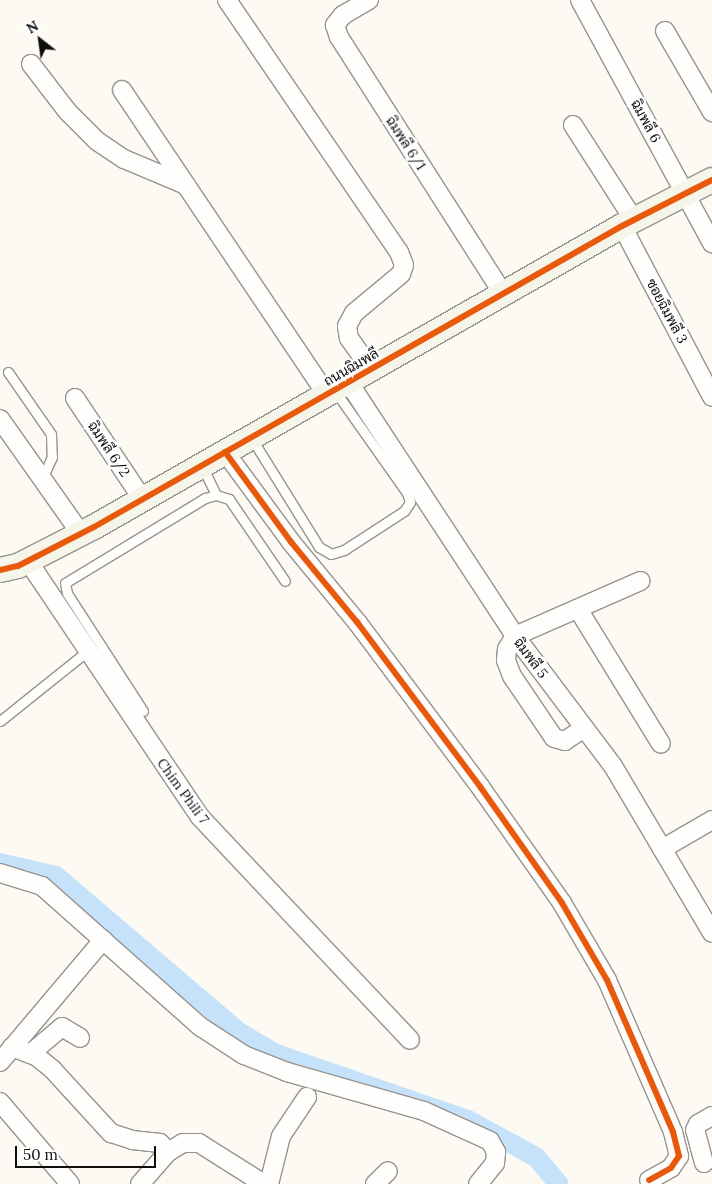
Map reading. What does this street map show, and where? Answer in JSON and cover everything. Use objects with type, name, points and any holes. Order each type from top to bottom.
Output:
[{"type":"street","points":[[227,0],[399,252],[404,265],[401,274],[354,313],[347,326],[349,338],[371,370]]},
{"type":"street","name":"ฉิมพลี 6/1","points":[[369,0],[343,15],[336,25],[339,37],[504,295]]},
{"type":"street","name":"ฉิมพลี 6","points":[[580,0],[712,243]]},
{"type":"street","points":[[665,31],[712,112]]},
{"type":"street","points":[[31,64],[68,111],[97,141],[124,159],[186,185]]},
{"type":"street","name":"ฉิมพลี 5","points":[[122,90],[186,185],[337,389],[515,636],[613,766],[712,933]]},
{"type":"street","name":"ซอยฉิมพลี 3","points":[[573,125],[628,223],[712,397]]},
{"type":"street","name":"ถนนฉิมพลี","points":[[0,570],[28,561],[81,534],[685,191],[712,180]]},
{"type":"street","name":"ฉิมพลี 6/2","points":[[75,398],[143,500]]},
{"type":"street","points":[[0,419],[81,534]]},
{"type":"street","points":[[225,452],[291,542],[362,628],[482,788],[582,937],[607,980],[673,1132],[678,1156],[671,1168],[648,1180]]},
{"type":"street","name":"Chim Phili 7","points":[[28,561],[86,652],[200,817],[410,1040]]},
{"type":"street","points":[[584,728],[565,742],[554,738],[512,676],[506,660],[507,649],[515,636],[640,581]]},
{"type":"street","points":[[578,609],[661,744]]},
{"type":"street","points":[[662,848],[712,820]]},
{"type":"street","points":[[0,873],[42,886],[201,1027],[244,1055],[287,1072],[424,1111],[490,1141],[496,1152],[495,1163],[478,1184]]},
{"type":"street","points":[[0,1062],[103,940]]},
{"type":"street","points":[[30,1054],[62,1027],[80,1038]]},
{"type":"street","points":[[12,1048],[30,1054],[53,1070],[111,1133],[132,1140],[160,1143],[168,1152]]},
{"type":"street","points":[[269,1184],[281,1136],[307,1097]]},
{"type":"street","points":[[0,1102],[70,1184]]},
{"type":"street","points":[[704,1163],[695,1130],[698,1124],[712,1116]]},
{"type":"street","points":[[140,1184],[168,1152],[182,1144],[199,1143],[264,1184]]},
{"type":"lane","points":[[8,372],[51,434],[52,457],[42,478]]},
{"type":"lane","points":[[250,437],[319,547],[331,554],[344,550],[404,511],[410,502],[407,492],[337,389]]},
{"type":"lane","points":[[202,466],[216,495]]},
{"type":"lane","points":[[143,711],[67,593],[65,583],[205,498],[216,495],[229,499],[285,581]]},
{"type":"lane","points":[[0,721],[86,652]]},
{"type":"waterway","points":[[0,863],[56,876],[240,1033],[276,1054],[468,1120],[536,1157],[559,1184]]},
{"type":"cycle path","points":[[0,570],[18,566],[94,527],[622,226],[712,180]]},
{"type":"cycle path","points":[[225,452],[291,542],[357,622],[481,788],[562,903],[607,980],[673,1132],[679,1156],[671,1168],[649,1180]]}]
